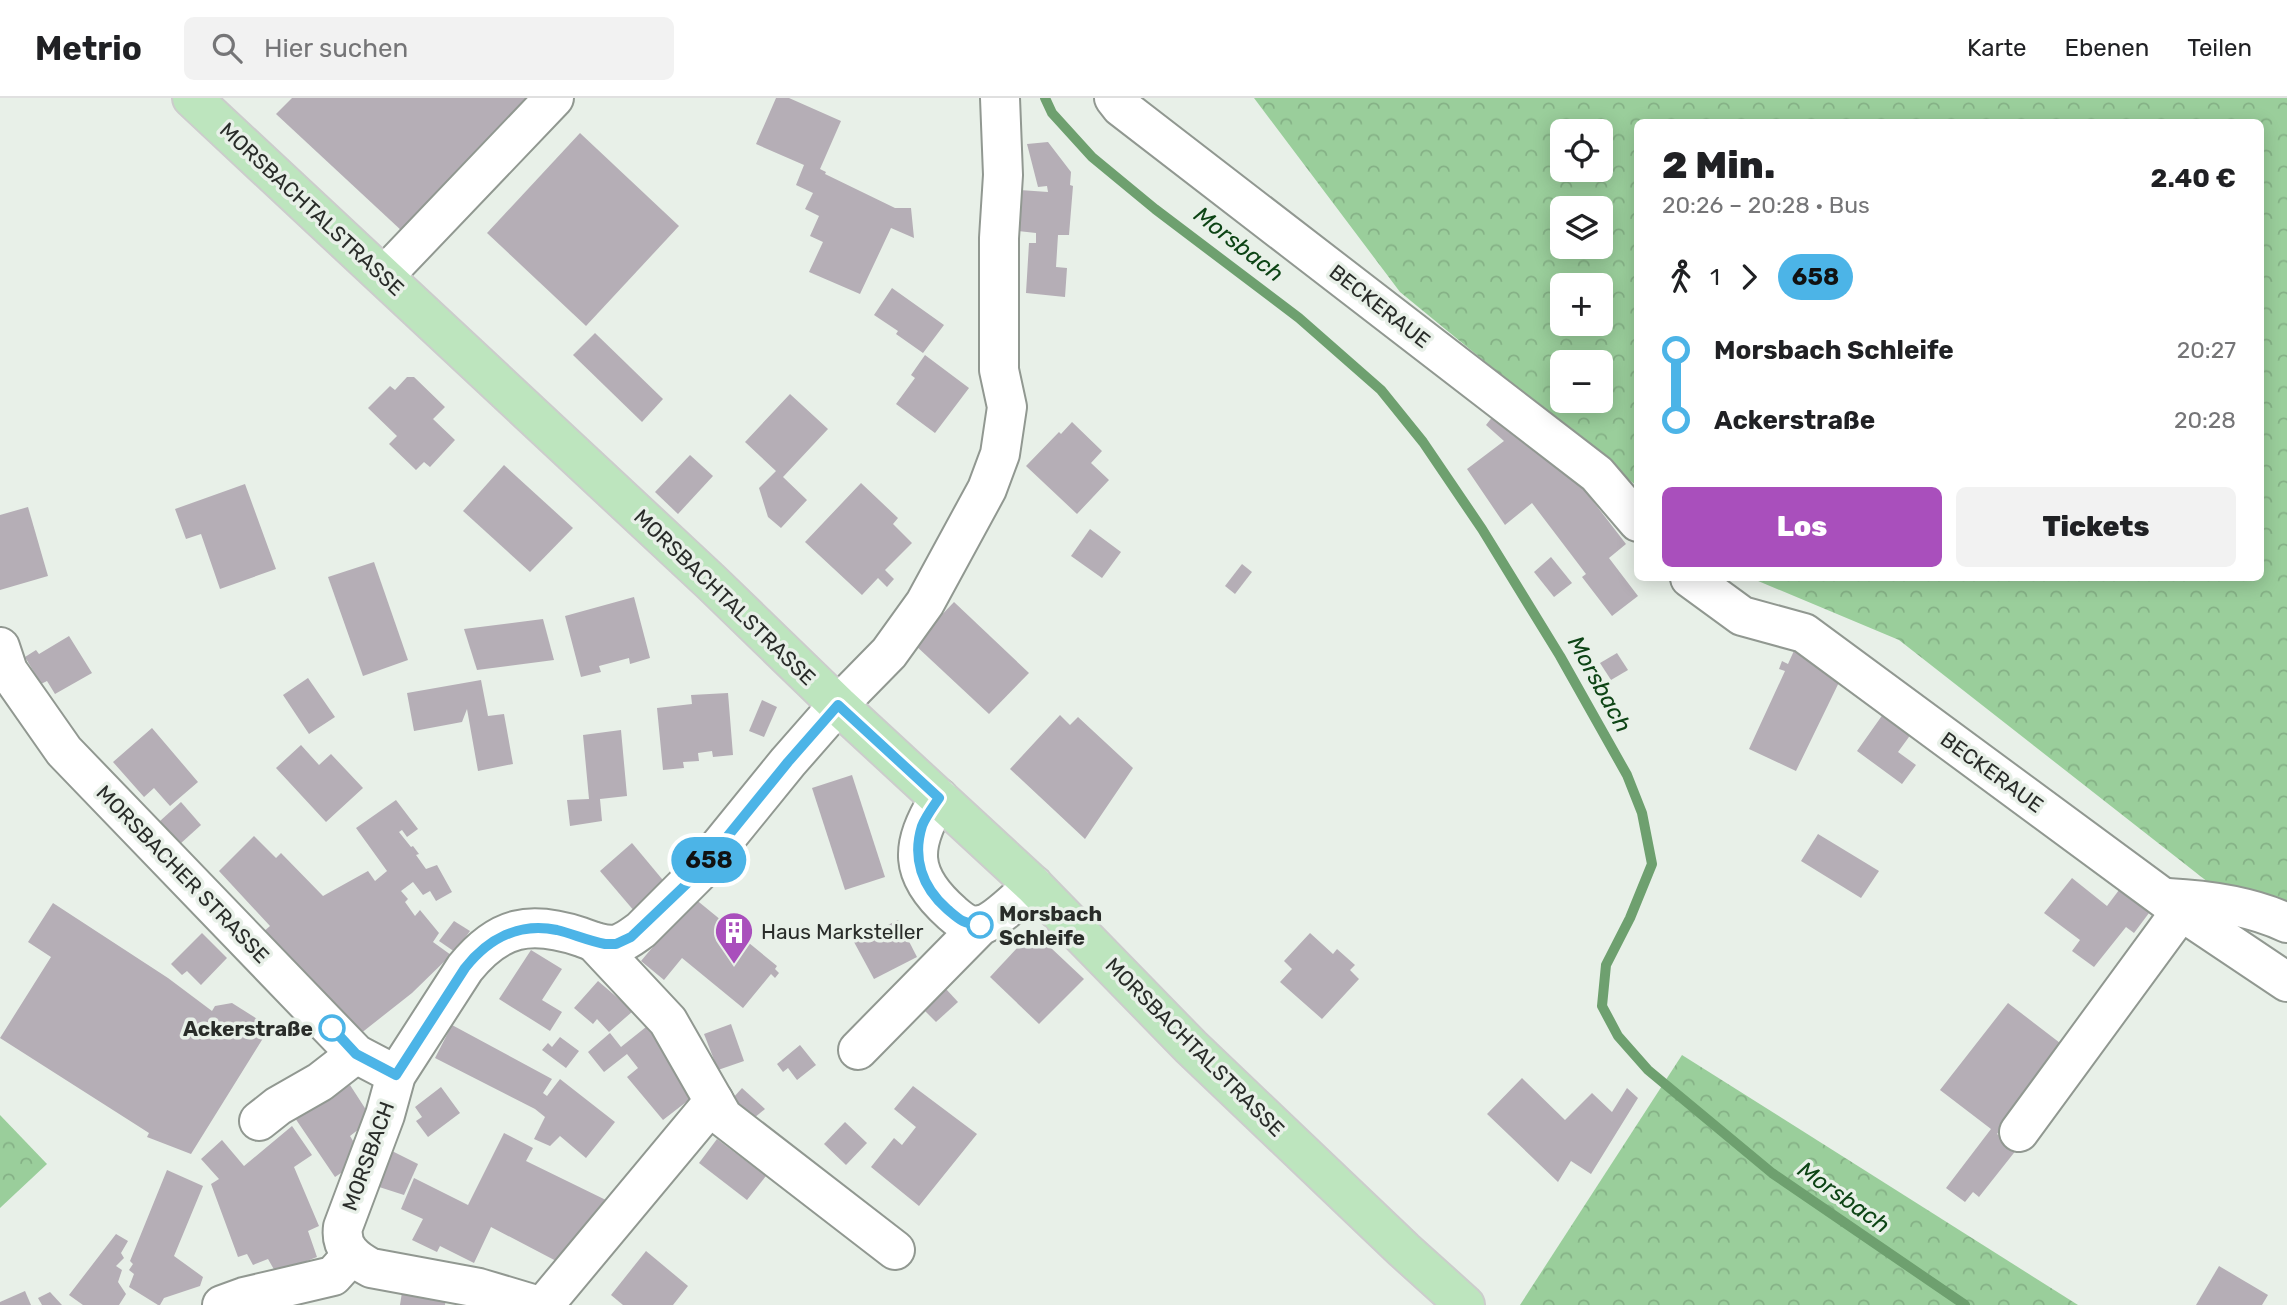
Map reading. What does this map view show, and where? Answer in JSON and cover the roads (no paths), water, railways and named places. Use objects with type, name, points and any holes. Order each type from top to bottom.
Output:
[{"type":"main road","name":"MORSBACHTALSTRASSE","points":[[192,98],[1033,885],[1191,1047],[1404,1251],[1465,1305]]},
{"type":"street","points":[[384,276],[554,98]]},
{"type":"street","name":"MORSBACH","points":[[352,1255],[342,1242],[343,1227],[385,1115],[396,1075],[476,954],[493,941],[524,928],[544,928],[594,942],[616,944],[631,937],[703,867],[788,762],[889,653],[925,603],[987,489],[1000,454],[1007,407],[999,370],[999,238],[1003,175],[1000,98]]},
{"type":"street","name":"BECKERAUE","points":[[1114,98],[1132,115],[1597,474],[1634,517]]},
{"type":"street","name":"BECKERAUE","points":[[1694,581],[1742,616],[1804,633],[2172,904],[2287,982]]},
{"type":"street","name":"MORSBACHER STRASSE","points":[[0,647],[8,671],[64,751],[356,1054],[396,1075]]},
{"type":"street","points":[[939,798],[923,824],[918,862],[924,880],[939,901],[964,924],[981,925]]},
{"type":"street","points":[[858,1050],[981,925],[999,915],[1033,885]]},
{"type":"street","points":[[2019,1132],[2172,904],[2197,900],[2268,914],[2287,923]]},
{"type":"street","points":[[594,942],[668,1021],[723,1117],[895,1250]]},
{"type":"street","points":[[259,1121],[278,1105],[320,1082],[356,1054]]},
{"type":"street","points":[[544,1305],[714,1101]]},
{"type":"street","points":[[222,1305],[244,1297],[333,1276],[352,1255],[371,1268],[479,1288],[536,1305]]},
{"type":"waterway","name":"Morsbach","points":[[1045,98],[1052,113],[1092,157],[1155,209],[1299,318],[1381,390],[1423,442],[1482,529],[1560,656],[1627,775],[1642,813],[1652,864],[1630,918],[1606,965],[1602,1006],[1618,1036],[1648,1070],[1772,1173],[1965,1305]]},
{"type":"place","name":"Morsbach Schleife","points":[[980,925]]},
{"type":"place","name":"Haus Marksteller","points":[[734,965]]},
{"type":"place","name":"Ackerstraße","points":[[332,1028]]}]
